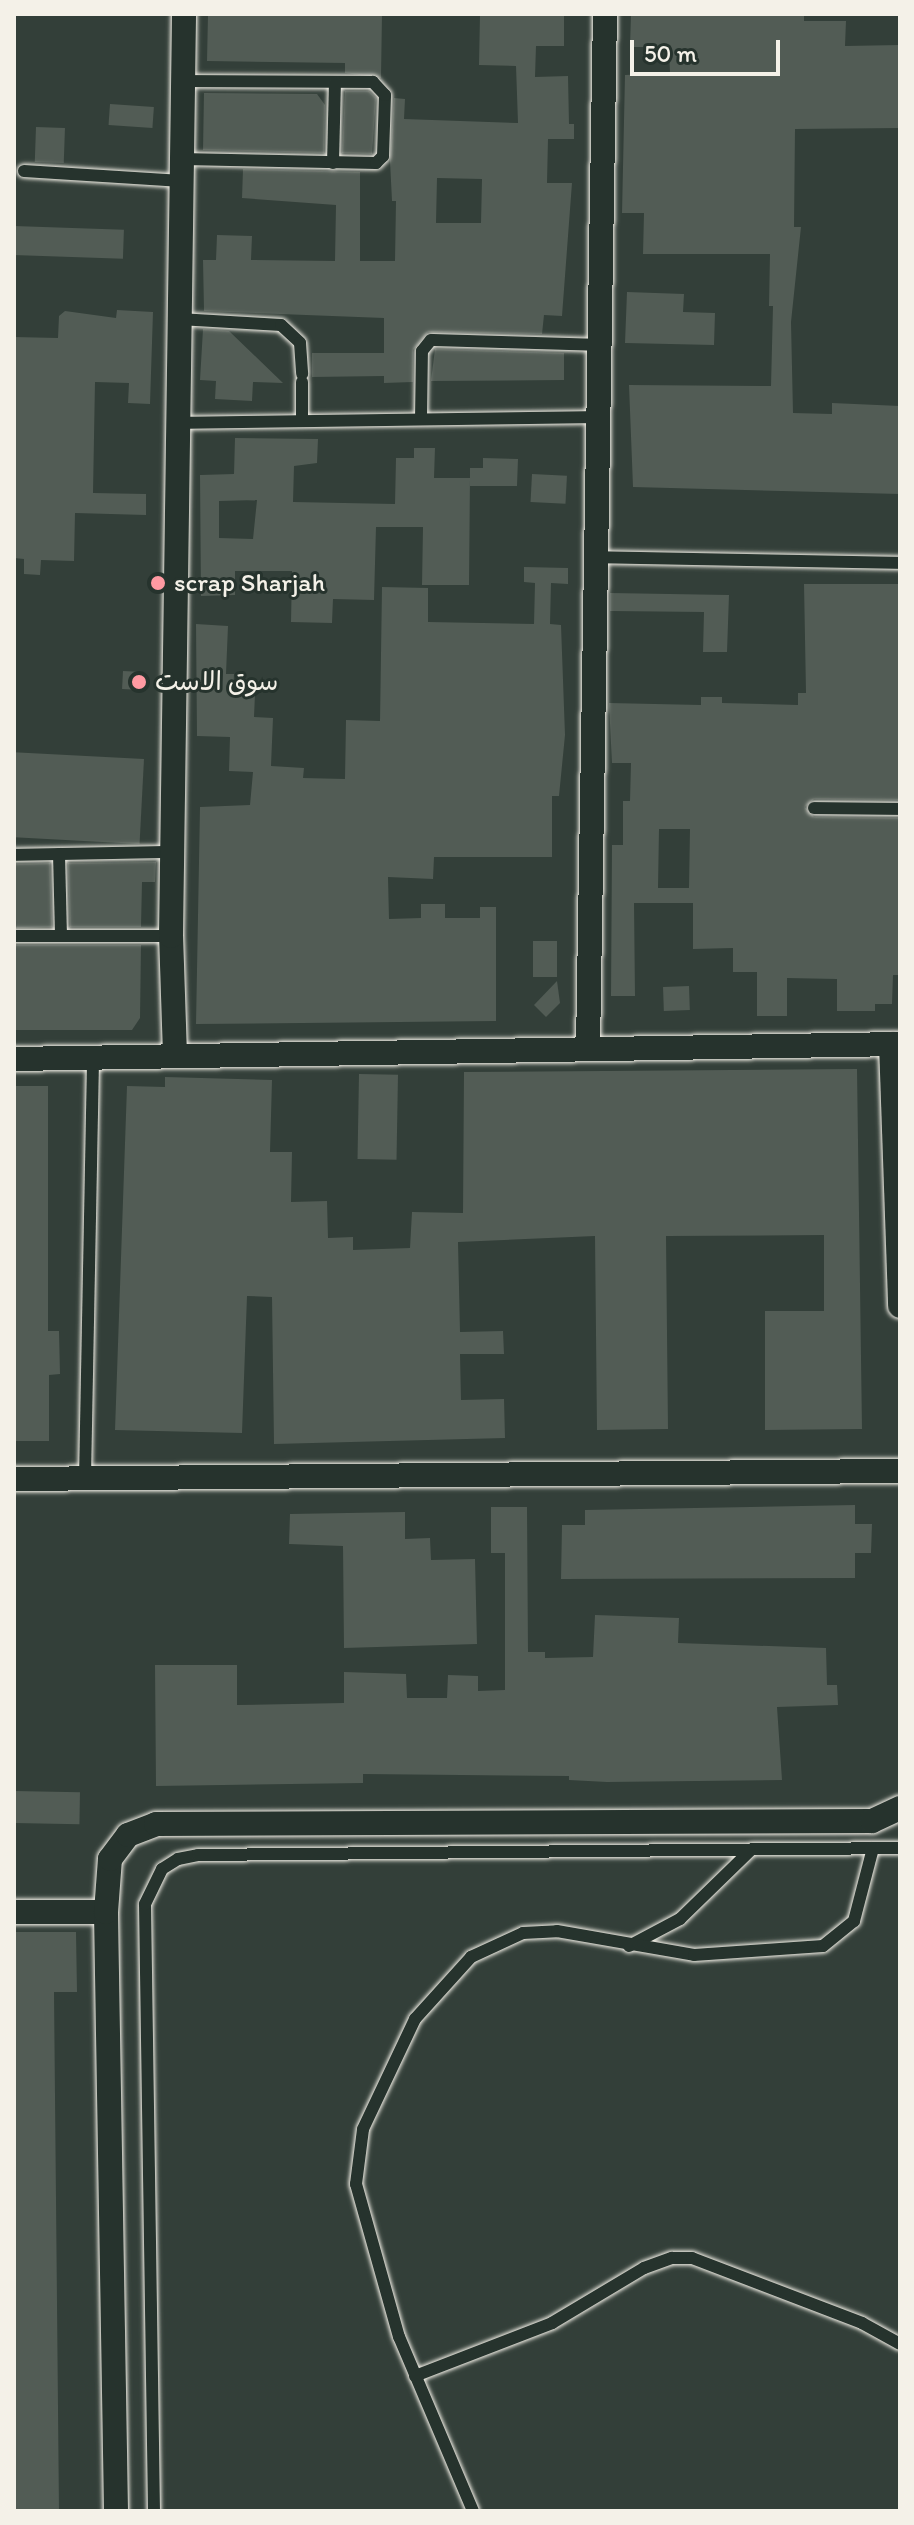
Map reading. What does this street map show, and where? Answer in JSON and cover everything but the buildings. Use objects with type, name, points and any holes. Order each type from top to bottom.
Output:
[{"type":"street","points":[[175,1055],[171,936],[184,14]]},
{"type":"street","points":[[588,1048],[595,417],[605,14]]},
{"type":"street","points":[[14,1059],[896,1044],[900,1306]]},
{"type":"street","points":[[14,1479],[900,1471]]},
{"type":"street","points":[[116,2511],[106,1912],[110,1859],[117,1845],[141,1827],[156,1824],[872,1821],[900,1808]]},
{"type":"street","points":[[14,1912],[106,1912]]},
{"type":"lane","points":[[24,171],[373,164],[381,159],[385,95],[373,82],[183,81]]},
{"type":"lane","points":[[333,163],[335,82]]},
{"type":"lane","points":[[179,319],[281,325],[300,343],[302,421]]},
{"type":"lane","points":[[421,419],[422,351],[431,340],[597,345]]},
{"type":"lane","points":[[177,423],[595,417]]},
{"type":"lane","points":[[593,557],[746,556],[900,563]]},
{"type":"lane","points":[[814,808],[900,809]]},
{"type":"lane","points":[[14,855],[172,852]]},
{"type":"lane","points":[[59,854],[61,936]]},
{"type":"lane","points":[[14,936],[171,936]]},
{"type":"lane","points":[[85,1478],[93,1057]]},
{"type":"lane","points":[[473,2511],[415,2376],[381,2279],[355,2169],[363,2129],[415,2019],[461,1965],[508,1937],[557,1931],[694,1955],[823,1946],[854,1921],[873,1848]]},
{"type":"lane","points":[[154,2511],[145,1904],[162,1869],[178,1859],[198,1855],[900,1848]]},
{"type":"lane","points":[[629,1946],[680,1919],[752,1849]]},
{"type":"lane","points":[[415,2376],[552,2323],[644,2268],[672,2258],[692,2258],[862,2323],[900,2344]]},
{"type":"shaded area","points":[[14,14],[900,14],[900,2511],[14,2511]]},
{"type":"place","name":"scrap Sharjah","points":[[158,583]]},
{"type":"place","name":"سوق الاست","points":[[139,682]]}]
